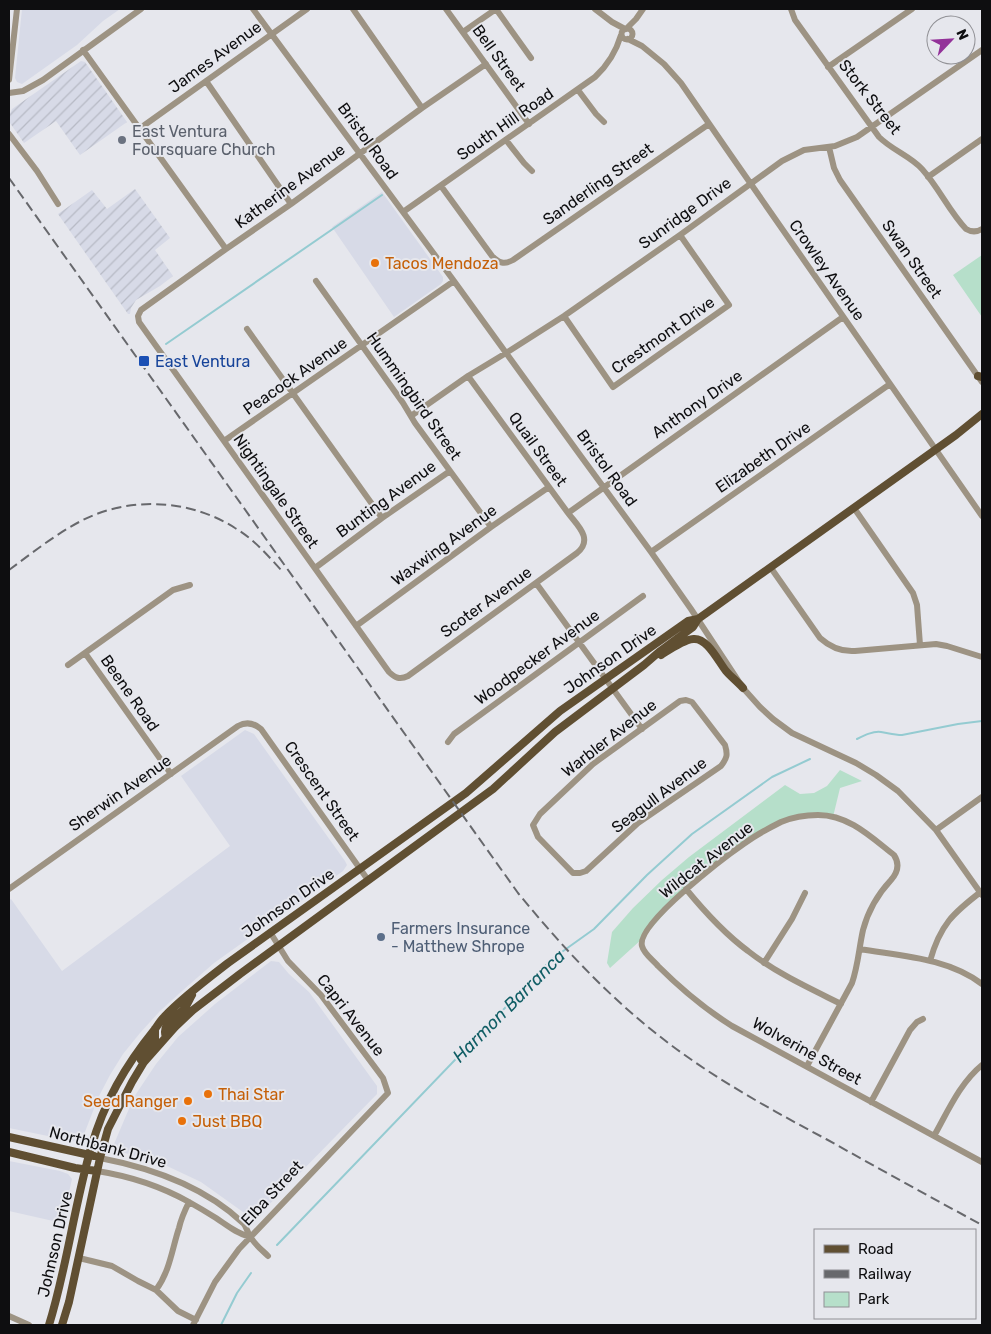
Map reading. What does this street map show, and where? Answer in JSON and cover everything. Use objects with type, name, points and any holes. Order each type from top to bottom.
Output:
[{"type":"main road","name":"Johnson Drive","points":[[62,1325],[69,1302],[97,1171],[108,1130],[144,1062],[193,1010],[278,945],[493,789],[555,732],[693,627],[698,619],[969,426],[982,414]]},
{"type":"main road","name":"Johnson Drive","points":[[49,1325],[85,1170],[99,1123],[114,1088],[137,1051],[163,1018],[195,989],[270,932],[466,793],[551,718],[688,621],[698,619]]},
{"type":"main road","points":[[644,665],[686,641],[696,638],[707,644],[727,672],[743,688]]},
{"type":"main road","points":[[166,1037],[164,1032],[166,1026],[184,1008],[195,989]]},
{"type":"main road","points":[[132,1082],[142,1057],[155,1040],[155,1029]]},
{"type":"main road","name":"Northbank Drive","points":[[9,1137],[100,1158]]},
{"type":"main road","name":"Northbank Drive","points":[[9,1152],[85,1170],[97,1171]]},
{"type":"street","points":[[9,80],[17,9]]},
{"type":"street","points":[[9,93],[23,91],[42,80],[142,9]]},
{"type":"street","name":"Bristol Road","points":[[253,9],[651,552],[743,688],[773,719],[792,733],[856,763],[898,791],[936,830],[982,893]]},
{"type":"street","name":"James Avenue","points":[[139,129],[307,9]]},
{"type":"street","points":[[353,9],[422,108]]},
{"type":"street","name":"Bell Street","points":[[446,9],[529,124]]},
{"type":"street","points":[[463,32],[496,9],[531,58]]},
{"type":"street","points":[[595,9],[627,34]]},
{"type":"street","name":"South Hill Road","points":[[403,212],[595,77],[602,71],[643,9]]},
{"type":"street","name":"Stork Street","points":[[791,9],[792,16],[871,127],[884,142],[912,160],[928,177],[966,229],[970,231],[981,230]]},
{"type":"street","points":[[828,67],[912,9]]},
{"type":"street","name":"Crowley Avenue","points":[[627,34],[673,73],[681,83],[982,516]]},
{"type":"street","points":[[83,50],[226,249]]},
{"type":"street","name":"Sunridge Drive","points":[[411,416],[468,376],[564,316],[680,235],[750,183],[795,154],[810,148],[850,141],[982,50]]},
{"type":"street","name":"Katherine Avenue","points":[[138,316],[141,310],[486,64]]},
{"type":"street","points":[[206,81],[291,204]]},
{"type":"street","points":[[578,90],[604,122]]},
{"type":"street","name":"Sanderling Street","points":[[441,186],[492,256],[502,264],[514,260],[709,124]]},
{"type":"street","points":[[9,134],[37,171],[58,204]]},
{"type":"street","points":[[928,177],[982,139]]},
{"type":"street","points":[[506,140],[524,164],[532,171]]},
{"type":"street","name":"Swan Street","points":[[829,146],[834,168],[840,180],[981,378]]},
{"type":"street","name":"Crestmont Drive","points":[[564,316],[613,387],[729,305],[680,235]]},
{"type":"street","name":"Hummingbird Street","points":[[316,281],[491,527]]},
{"type":"street","name":"Peacock Avenue","points":[[224,441],[454,281]]},
{"type":"street","name":"Nightingale Street","points":[[138,316],[139,322],[314,568],[389,672],[397,678]]},
{"type":"street","name":"Anthony Drive","points":[[568,513],[843,317]]},
{"type":"street","points":[[247,329],[382,518]]},
{"type":"street","name":"Quail Street","points":[[468,376],[582,532],[585,540]]},
{"type":"street","name":"Elizabeth Drive","points":[[651,552],[890,384]]},
{"type":"street","name":"Bunting Avenue","points":[[314,568],[450,471]]},
{"type":"street","name":"Waxwing Avenue","points":[[356,626],[549,487]]},
{"type":"street","points":[[854,508],[913,593],[917,605],[920,645]]},
{"type":"street","name":"Scoter Avenue","points":[[397,678],[408,676],[581,550],[585,540]]},
{"type":"street","points":[[771,568],[820,638],[831,646],[849,652],[942,644],[982,657]]},
{"type":"street","points":[[536,582],[642,729]]},
{"type":"street","name":"Beene Road","points":[[68,665],[173,590],[190,585]]},
{"type":"street","name":"Woodpecker Avenue","points":[[448,742],[454,734],[643,596]]},
{"type":"street","name":"Beene Road","points":[[85,653],[171,774]]},
{"type":"street","name":"Warbler Avenue","points":[[580,873],[573,873],[538,837],[533,825],[540,814],[593,764],[680,701],[686,700],[692,702],[725,745],[727,754]]},
{"type":"street","name":"Sherwin Avenue","points":[[9,889],[238,726],[249,723]]},
{"type":"street","name":"Crescent Street","points":[[249,723],[261,729],[368,880]]},
{"type":"street","name":"Seagull Avenue","points":[[580,873],[586,872],[638,823],[721,766],[727,759],[727,754]]},
{"type":"street","points":[[936,830],[982,797]]},
{"type":"street","name":"Wildcat Avenue","points":[[642,939],[651,925],[686,889],[750,839],[792,818],[821,815],[842,819],[856,826],[894,855],[897,861],[898,868],[895,875],[881,891],[871,908],[864,927],[860,949]]},
{"type":"street","points":[[686,889],[725,932],[764,963],[841,1004]]},
{"type":"street","points":[[764,963],[792,919],[805,893]]},
{"type":"street","points":[[930,961],[937,940],[947,922],[961,907],[982,893]]},
{"type":"street","name":"Capri Avenue","points":[[270,932],[293,967],[313,985],[383,1078],[388,1093]]},
{"type":"street","name":"Wolverine Street","points":[[642,939],[642,946],[647,954],[666,974],[692,998],[732,1026],[982,1162]]},
{"type":"street","points":[[807,1066],[855,976],[860,949],[947,965],[962,971],[982,984]]},
{"type":"street","points":[[871,1102],[910,1030],[917,1022],[923,1019]]},
{"type":"street","points":[[934,1136],[962,1087],[982,1065]]},
{"type":"street","name":"Elba Street","points":[[195,1322],[227,1263],[388,1093]]},
{"type":"street","name":"Northbank Drive","points":[[100,1158],[138,1166],[201,1192],[245,1225],[250,1237]]},
{"type":"street","name":"Northbank Drive","points":[[97,1171],[137,1180],[156,1187],[189,1202],[215,1217],[238,1234],[250,1237]]},
{"type":"street","points":[[156,1290],[168,1269],[179,1226],[189,1202]]},
{"type":"street","points":[[250,1237],[268,1256]]},
{"type":"street","points":[[79,1258],[112,1266],[156,1290],[178,1311],[195,1322]]},
{"type":"street","points":[[9,1316],[29,1325]]},
{"type":"shaded area","points":[[22,9],[120,9],[103,21],[77,45],[22,84],[17,82],[15,78]]},
{"type":"shaded area","points":[[81,61],[85,62],[127,122],[80,155],[56,121],[24,143],[10,123],[9,116],[12,109]]},
{"type":"shaded area","points":[[135,189],[170,238],[155,250],[173,276],[136,300],[130,314],[128,314],[58,214],[92,190],[107,209]]},
{"type":"shaded area","points":[[382,192],[443,277],[441,284],[394,317],[332,227]]},
{"type":"shaded area","points":[[245,730],[254,734],[347,865],[343,871],[214,963],[160,1011],[123,1054],[110,1075],[98,1098],[81,1140],[77,1142],[9,1128],[9,900],[11,899],[62,971],[230,846],[181,776]]},
{"type":"shaded area","points":[[271,961],[279,962],[309,992],[377,1086],[377,1094],[256,1218],[250,1217],[201,1182],[167,1166],[119,1151],[115,1148],[114,1144],[134,1097],[156,1064],[178,1037],[215,1004]]},
{"type":"shaded area","points":[[9,1161],[68,1174],[72,1179],[62,1223],[9,1211]]},
{"type":"green space","points":[[982,255],[982,317],[953,275]]},
{"type":"green space","points":[[840,770],[862,781],[840,788],[833,817],[792,818],[750,839],[686,889],[642,939],[610,968],[607,963],[612,932],[662,880],[689,857],[785,785],[800,794],[814,793],[827,786]]},
{"type":"waterway","points":[[166,344],[382,195]]},
{"type":"waterway","name":"Harmon Barranca","points":[[857,739],[875,732],[902,735],[982,721]]},
{"type":"waterway","name":"Harmon Barranca","points":[[277,1245],[552,959],[594,929],[647,875],[692,834],[772,777],[810,759]]},
{"type":"waterway","name":"Harmon Barranca","points":[[221,1325],[237,1293],[251,1273]]},
{"type":"railway","points":[[9,178],[518,893],[565,948],[634,1015],[673,1047],[715,1076],[982,1225]]},
{"type":"railway","points":[[9,570],[53,538],[81,521],[119,507],[159,504],[179,506],[217,518],[248,537],[283,572]]},
{"type":"place","name":"East Ventura Foursquare Church","points":[[122,140]]},
{"type":"place","name":"Tacos Mendoza","points":[[375,263]]},
{"type":"place","name":"East Ventura","points":[[144,361]]},
{"type":"place","name":"Farmers Insurance - Matthew Shrope","points":[[381,937]]},
{"type":"place","name":"Thai Star","points":[[208,1094]]},
{"type":"place","name":"Seed Ranger","points":[[188,1101]]},
{"type":"place","name":"Just BBQ","points":[[182,1121]]}]
